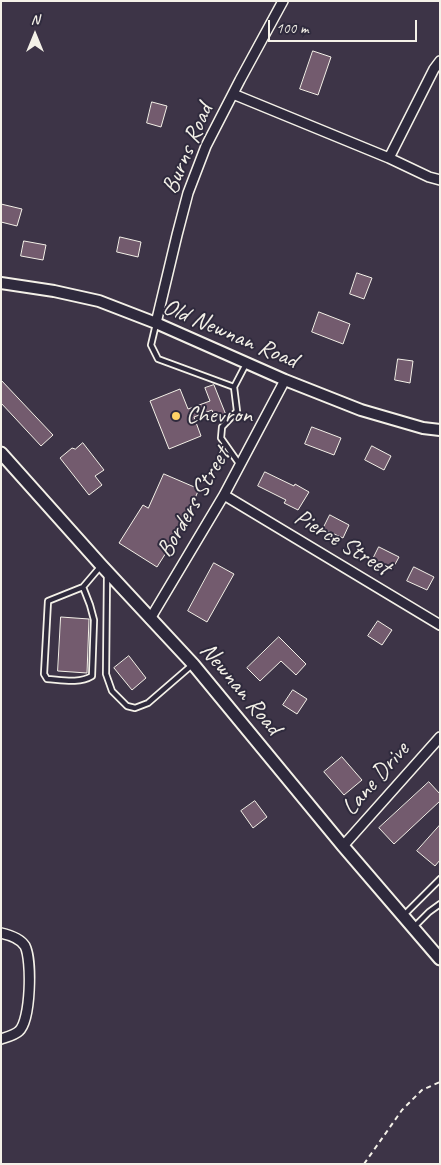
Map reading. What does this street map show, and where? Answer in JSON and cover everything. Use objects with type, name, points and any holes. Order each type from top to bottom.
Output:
[{"type":"main road","name":"Newnan Road","points":[[1,452],[104,569],[193,664],[343,846],[440,959]]},
{"type":"street","name":"Burns Road","points":[[156,323],[188,193],[206,146],[283,1]]},
{"type":"street","points":[[389,158],[434,69],[440,61]]},
{"type":"street","points":[[233,94],[440,180]]},
{"type":"street","name":"Old Newnan Road","points":[[1,283],[54,291],[99,301],[156,323],[285,380],[361,410],[423,428],[440,430]]},
{"type":"street","name":"Borders Street","points":[[150,618],[224,495],[285,380]]},
{"type":"street","name":"Pierce Street","points":[[224,495],[440,625]]},
{"type":"street","name":"Lane Drive","points":[[343,846],[438,741]]},
{"type":"street","points":[[1,933],[13,936],[24,944],[28,956],[30,980],[25,1022],[19,1031],[1,1039]]},
{"type":"lane","points":[[156,323],[151,345],[158,359],[234,387]]},
{"type":"lane","points":[[240,465],[221,438],[222,427],[237,411],[234,387],[246,362]]},
{"type":"lane","points":[[83,587],[94,620],[92,676],[86,680],[67,681],[47,678],[44,674],[48,601],[83,587],[104,569]]},
{"type":"lane","points":[[104,569],[106,674],[112,690],[127,706],[135,708],[148,703],[193,664]]},
{"type":"lane","points":[[403,916],[440,879]]},
{"type":"lane","points":[[413,928],[440,904]]},
{"type":"path","points":[[364,1164],[402,1110],[422,1090],[440,1082]]},
{"type":"building","points":[[313,51],[331,57],[318,95],[300,89]]},
{"type":"building","points":[[152,102],[167,106],[161,127],[147,123]]},
{"type":"building","points":[[1,204],[22,209],[17,226],[1,222]]},
{"type":"building","points":[[120,237],[141,242],[138,257],[117,252]]},
{"type":"building","points":[[24,241],[46,245],[43,260],[21,256]]},
{"type":"building","points":[[357,273],[372,278],[364,299],[350,294]]},
{"type":"building","points":[[319,312],[350,324],[343,344],[312,332]]},
{"type":"building","points":[[398,359],[413,361],[410,383],[395,380]]},
{"type":"building","points":[[1,380],[53,435],[41,446],[1,403]]},
{"type":"building","name":"Chevron","points":[[214,385],[226,415],[215,419],[212,410],[194,417],[201,436],[169,449],[150,401],[180,389],[188,409],[210,401],[205,388]]},
{"type":"building","points":[[312,427],[341,438],[334,455],[305,444]]},
{"type":"building","points":[[83,443],[104,470],[95,476],[102,485],[89,495],[60,458],[72,448],[75,449]]},
{"type":"building","points":[[372,446],[391,456],[384,470],[365,460]]},
{"type":"building","points":[[265,472],[309,492],[298,510],[284,503],[286,500],[258,486]]},
{"type":"building","points":[[164,474],[199,489],[183,526],[157,567],[119,543],[143,505],[148,508]]},
{"type":"building","points":[[330,515],[349,525],[343,538],[323,529]]},
{"type":"building","points":[[379,547],[399,557],[392,570],[372,561]]},
{"type":"building","points":[[214,563],[234,574],[207,622],[188,611]]},
{"type":"building","points":[[414,567],[434,577],[427,590],[407,581]]},
{"type":"building","points":[[61,617],[89,619],[87,673],[58,671]]},
{"type":"building","points":[[378,621],[392,630],[382,645],[368,636]]},
{"type":"building","points":[[279,637],[306,664],[296,675],[281,661],[260,681],[247,668]]},
{"type":"building","points":[[129,656],[146,678],[132,690],[114,668]]},
{"type":"building","points":[[293,690],[307,699],[297,714],[283,705]]},
{"type":"building","points":[[342,757],[362,780],[344,795],[324,772]]},
{"type":"building","points":[[429,782],[440,794],[440,801],[394,844],[379,828]]},
{"type":"building","points":[[255,801],[267,817],[253,828],[241,811]]},
{"type":"building","points":[[440,825],[440,860],[435,866],[417,851]]},
{"type":"place","name":"Chevron","points":[[176,416]]}]
